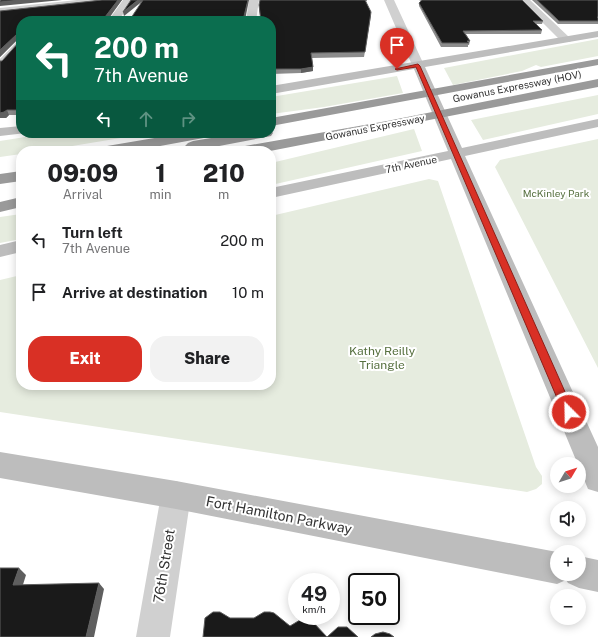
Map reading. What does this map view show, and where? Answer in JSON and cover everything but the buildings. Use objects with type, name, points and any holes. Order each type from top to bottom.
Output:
[{"type":"highway","name":"Gowanus Expressway","points":[[276,121],[598,62]]},
{"type":"highway","name":"Gowanus Expressway (HOV)","points":[[276,131],[598,70]]},
{"type":"highway","name":"Gowanus Expressway","points":[[271,146],[598,83]]},
{"type":"highway","points":[[135,146],[181,138]]},
{"type":"highway","points":[[194,146],[239,138]]},
{"type":"highway","points":[[0,169],[16,166]]},
{"type":"highway","points":[[0,179],[16,177]]},
{"type":"highway","points":[[0,194],[16,191]]},
{"type":"highway","points":[[0,207],[16,203]]},
{"type":"main road","points":[[276,89],[420,71],[598,34]]},
{"type":"main road","points":[[420,71],[598,479]]},
{"type":"main road","name":"7th Avenue","points":[[276,192],[453,146],[598,123]]},
{"type":"main road","points":[[0,132],[16,130]]},
{"type":"main road","points":[[0,251],[16,247]]},
{"type":"main road","name":"Fort Hamilton Parkway","points":[[0,466],[176,495],[550,567]]},
{"type":"main road","points":[[586,573],[598,576]]},
{"type":"street","points":[[0,11],[103,0]]},
{"type":"street","points":[[117,16],[128,0]]},
{"type":"street","points":[[252,16],[254,0]]},
{"type":"street","points":[[389,0],[420,71]]},
{"type":"street","points":[[525,0],[566,40]]},
{"type":"street","name":"76th Street","points":[[153,637],[176,495]]},
{"type":"lane","points":[[0,63],[16,46]]},
{"type":"green space","points":[[598,39],[598,56],[541,67],[536,65],[522,71],[453,85],[444,68]]},
{"type":"green space","points":[[397,76],[403,93],[324,107],[276,113],[276,96]]},
{"type":"green space","points":[[598,95],[598,114],[483,140],[471,120]]},
{"type":"green space","points":[[414,129],[422,151],[276,184],[276,162]]},
{"type":"green space","points":[[19,138],[121,138],[72,146],[16,146],[16,155],[0,157],[0,141]]},
{"type":"green space","name":"McKinley Park","points":[[598,139],[598,368],[495,167],[500,160]]},
{"type":"green space","name":"Kathy Reilly Triangle","points":[[429,179],[438,181],[536,467],[542,476],[542,484],[536,489],[527,492],[0,412],[0,280],[16,276],[16,390],[276,390],[276,215]]},
{"type":"green space","points":[[16,215],[16,240],[0,243],[0,217]]},
{"type":"route","points":[[397,69],[418,66],[569,412]]}]
